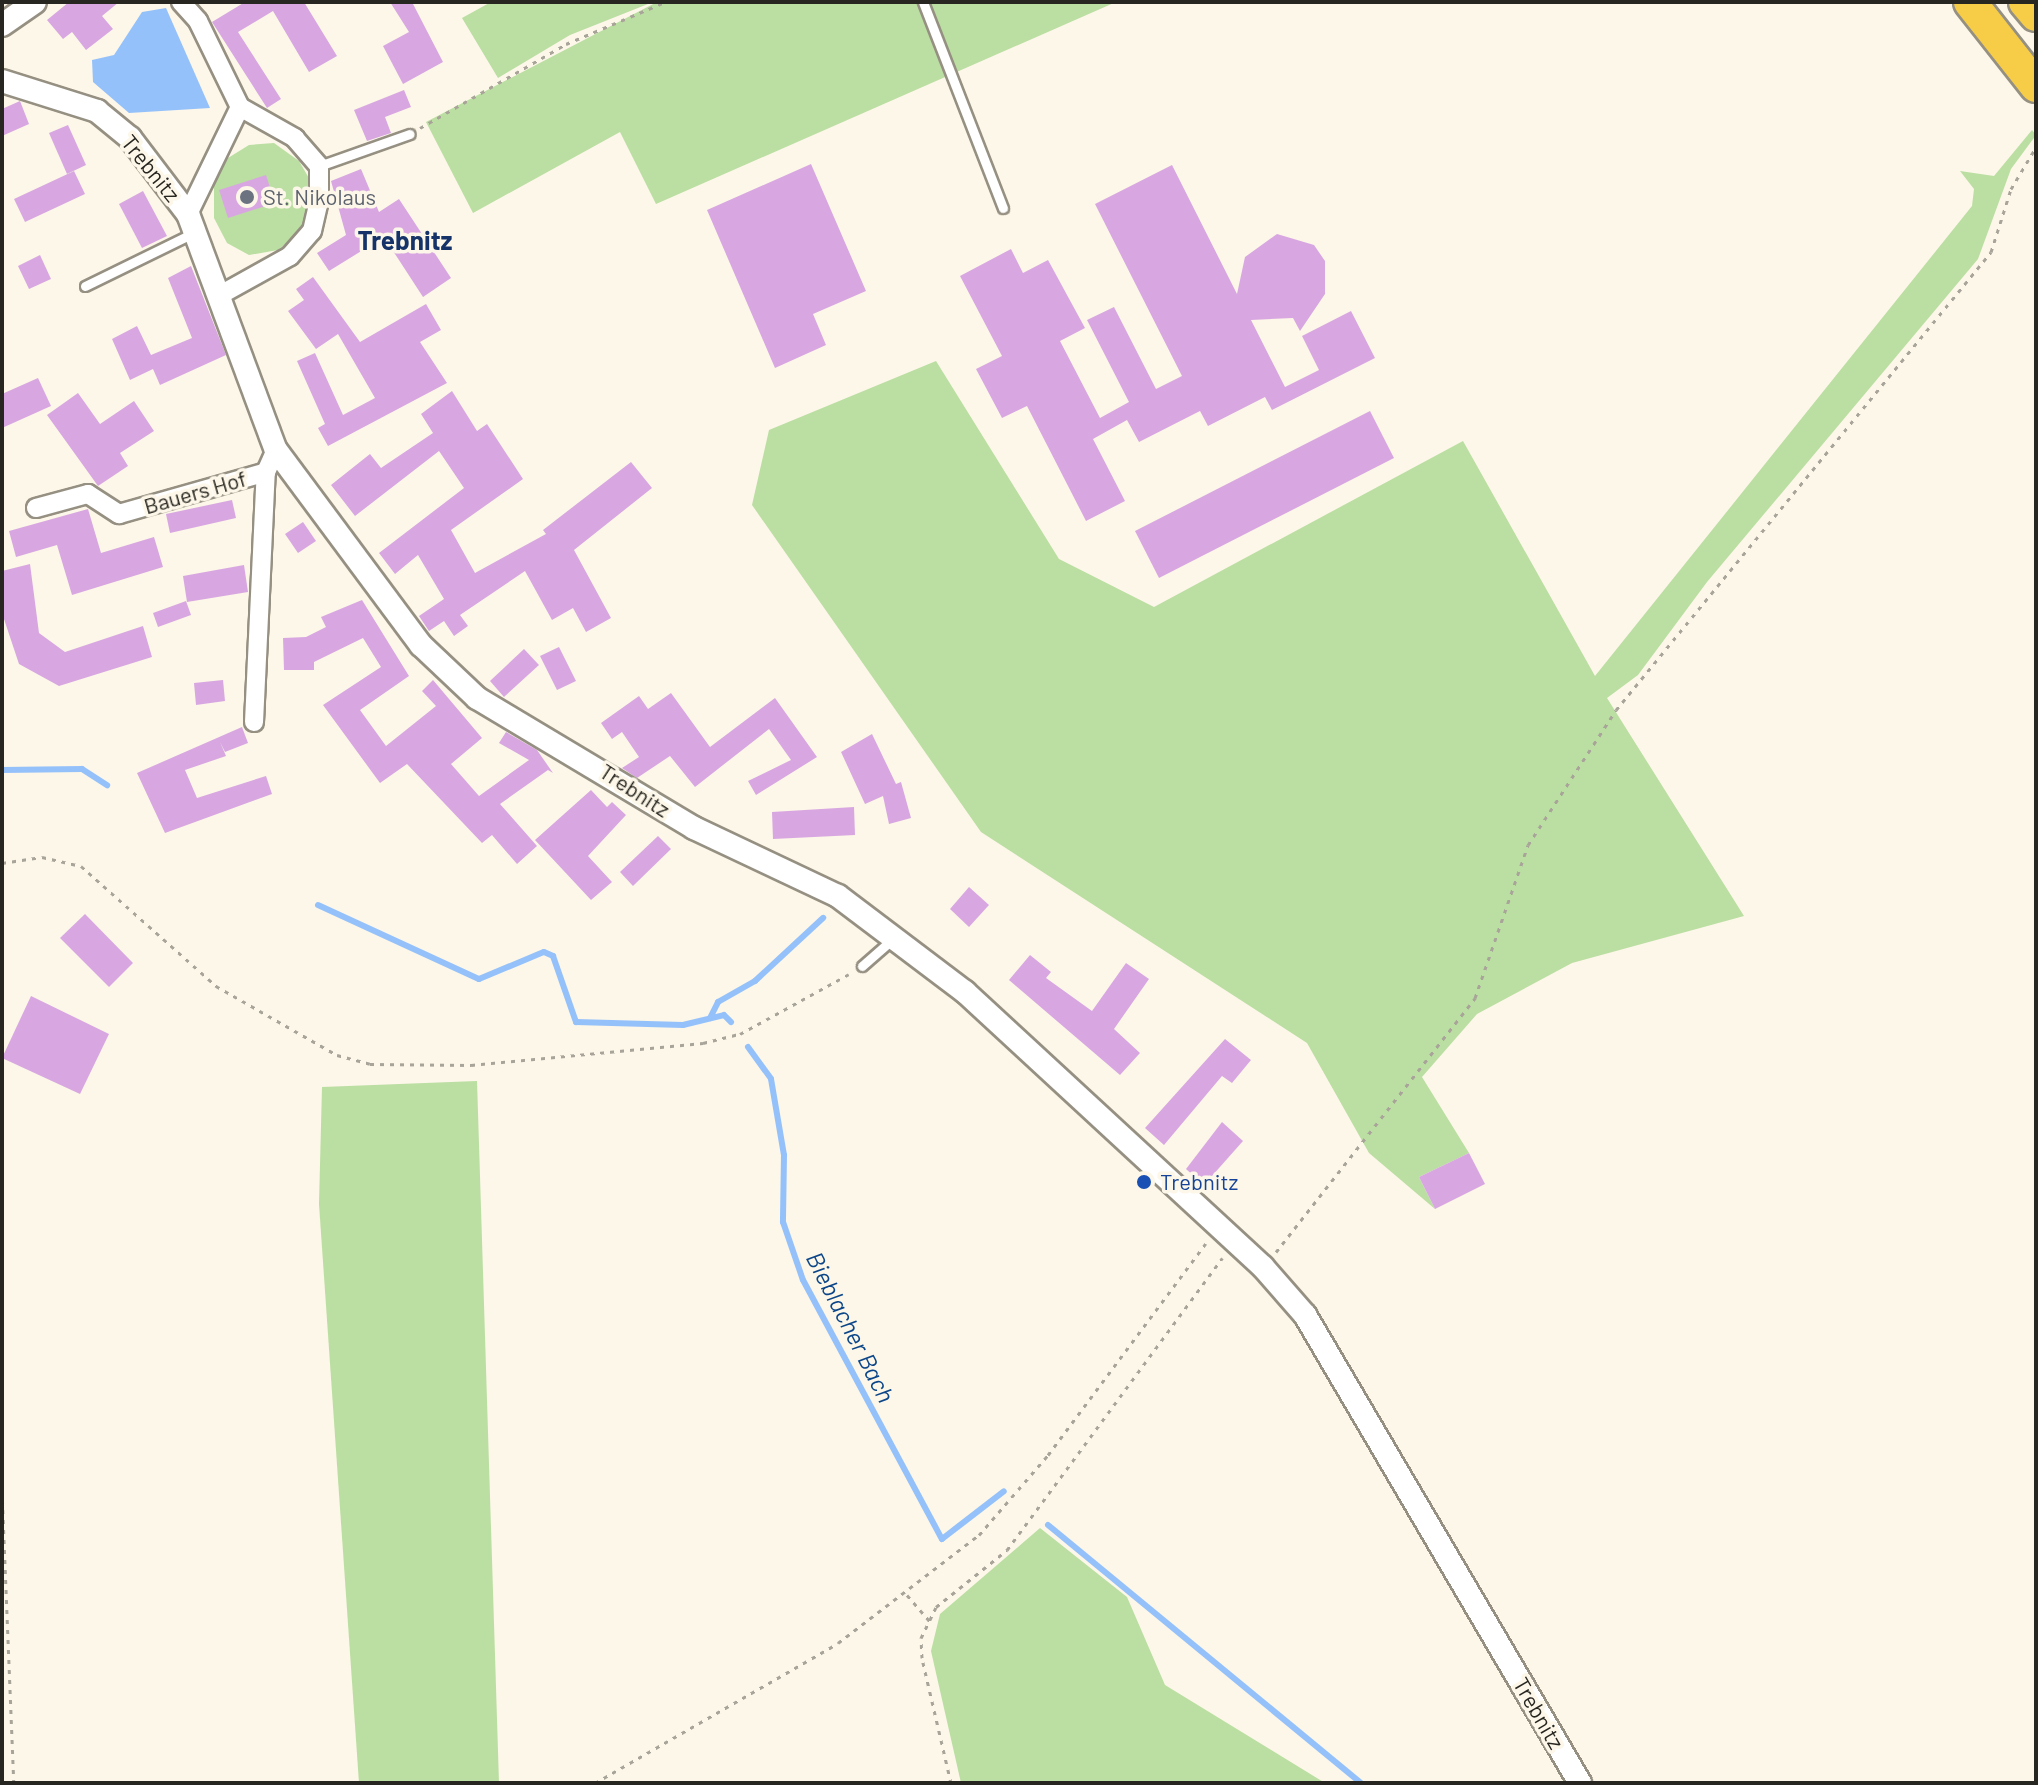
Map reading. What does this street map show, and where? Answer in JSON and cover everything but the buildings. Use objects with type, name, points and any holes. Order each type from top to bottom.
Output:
[{"type":"highway","points":[[1970,2],[2035,84]]},
{"type":"highway","points":[[2025,2],[2036,15]]},
{"type":"street","points":[[2,25],[35,2]]},
{"type":"street","points":[[181,2],[198,21],[240,107],[295,138],[319,166],[312,231],[290,256],[220,295]]},
{"type":"street","name":"Trebnitz","points":[[2,81],[97,111],[130,138],[192,223],[276,450],[421,645],[477,698],[694,828],[838,896],[894,938],[1093,1104],[1155,1173],[1263,1267],[1305,1315],[1580,1783]]},
{"type":"street","name":"Trebnitz","points":[[192,223],[240,107]]},
{"type":"street","points":[[254,722],[266,472],[276,450]]},
{"type":"street","name":"Bauers Hof","points":[[36,508],[88,494],[119,514],[266,472]]},
{"type":"lane","points":[[923,2],[1003,208]]},
{"type":"lane","points":[[319,166],[410,134]]},
{"type":"lane","points":[[85,286],[192,223]]},
{"type":"lane","points":[[862,966],[894,938]]},
{"type":"path","points":[[410,134],[566,44],[665,2]]},
{"type":"path","points":[[1263,1267],[1475,998],[1528,845],[1616,710],[1991,252],[2011,189],[2036,147]]},
{"type":"path","points":[[2,863],[42,857],[81,866],[216,986],[337,1055],[370,1064],[471,1065],[703,1043],[740,1034],[862,966]]},
{"type":"path","points":[[595,1783],[838,1643],[907,1595],[1007,1505],[1226,1235]]},
{"type":"path","points":[[951,1783],[922,1658],[936,1607],[1007,1550],[1226,1235]]},
{"type":"path","points":[[2,1490],[14,1783]]},
{"type":"path","points":[[907,1595],[930,1621]]},
{"type":"green space","points":[[491,2],[653,2],[570,35],[498,78],[462,18]]},
{"type":"green space","points":[[657,2],[1116,2],[656,204],[620,132],[473,213],[426,122]]},
{"type":"green space","points":[[2032,130],[2036,135],[2011,169],[1978,259],[1707,582],[1638,675],[1607,698],[1744,916],[1572,963],[1477,1014],[1422,1077],[1469,1153],[1419,1177],[1435,1209],[1369,1153],[1307,1043],[981,832],[752,505],[769,430],[936,361],[1059,559],[1154,607],[1463,441],[1595,676],[1972,206],[1974,189],[1960,171],[1994,176]]},
{"type":"green space","points":[[274,143],[299,161],[310,180],[302,230],[278,250],[249,255],[227,243],[214,218],[214,182],[228,158],[249,145]]},
{"type":"green space","points":[[477,1081],[499,1783],[359,1783],[319,1204],[322,1087]]},
{"type":"green space","points":[[1040,1528],[1127,1597],[1165,1685],[1325,1783],[961,1783],[931,1651],[940,1614]]},
{"type":"water","points":[[166,8],[210,108],[129,113],[93,82],[92,60],[114,55],[142,12]]},
{"type":"waterway","name":"Bieblacher Bach","points":[[2,770],[82,769],[107,785]]},
{"type":"waterway","name":"Bieblacher Bach","points":[[318,905],[479,979],[544,952],[553,956],[576,1022],[683,1025],[724,1015],[731,1022]]},
{"type":"waterway","points":[[710,1018],[718,1002],[755,981],[823,918]]},
{"type":"waterway","name":"Bieblacher Bach","points":[[748,1047],[771,1079],[784,1155],[783,1222],[803,1280],[942,1539],[1004,1491]]},
{"type":"waterway","name":"Bieblacher Bach","points":[[1048,1525],[1361,1783]]},
{"type":"place","name":"St. Nikolaus","points":[[247,197]]},
{"type":"place","name":"Trebnitz","points":[[1144,1182]]},
{"type":"district","name":"Trebnitz","points":[[405,240]]}]
